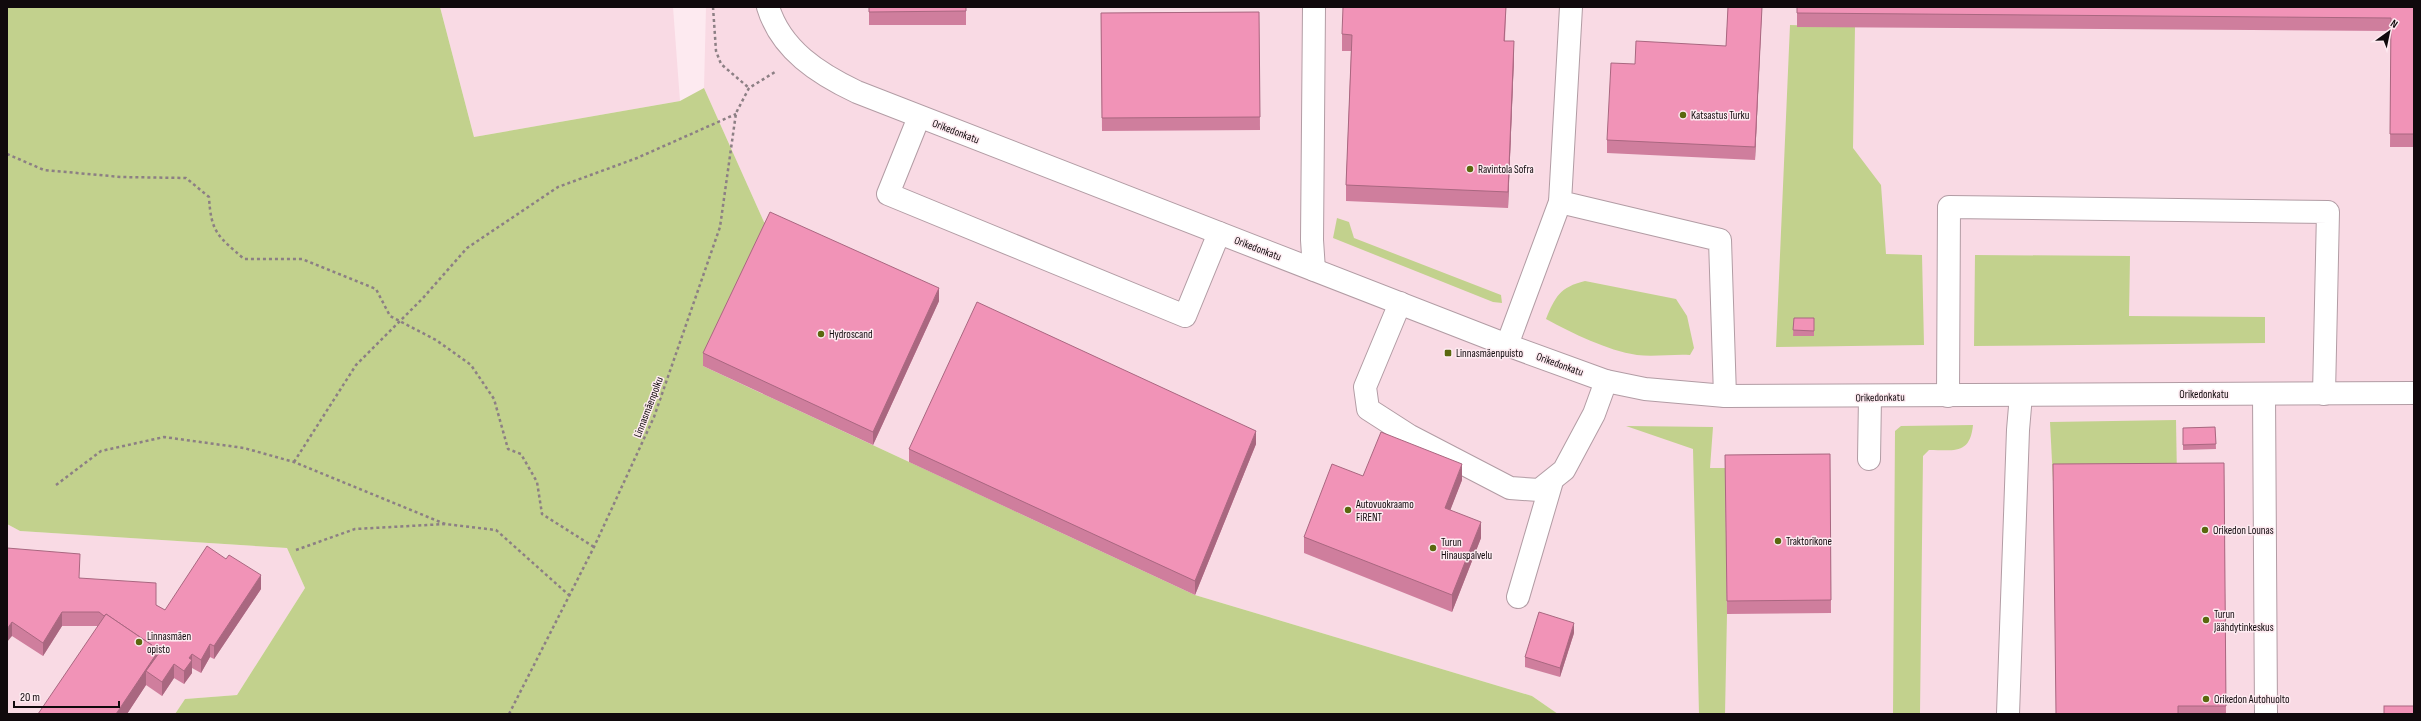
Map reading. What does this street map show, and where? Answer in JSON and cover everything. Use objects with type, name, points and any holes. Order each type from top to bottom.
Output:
[{"type":"street","name":"Orikedonkatu","points":[[768,7],[783,39],[801,58],[830,80],[919,117],[1400,302],[1507,345],[1606,381],[1645,389],[1725,396],[1870,397],[2414,393]]},
{"type":"street","points":[[1314,7],[1312,240],[1314,270]]},
{"type":"street","points":[[1507,345],[1560,202],[1571,7]]},
{"type":"street","points":[[919,117],[888,194],[1185,316],[1219,233]]},
{"type":"street","points":[[1560,202],[1720,240],[1725,396]]},
{"type":"street","points":[[1948,396],[1949,207],[2328,212],[2324,394]]},
{"type":"street","points":[[1400,302],[1365,387],[1368,409],[1410,436],[1510,488],[1539,490],[1564,470],[1594,414],[1606,381]]},
{"type":"street","points":[[2264,394],[2266,714]]},
{"type":"street","points":[[2008,714],[2018,430],[2021,395]]},
{"type":"street","points":[[1869,459],[1870,397]]},
{"type":"street","points":[[1518,597],[1552,481]]},
{"type":"path","name":"Linnasmäenpolku","points":[[509,714],[594,547],[651,423],[703,279],[720,227],[736,113],[749,88],[721,64],[716,51],[713,7]]},
{"type":"path","points":[[294,462],[356,365],[400,321],[467,248],[558,187],[637,158],[736,113]]},
{"type":"path","points":[[7,154],[44,170],[121,177],[186,178],[209,197],[210,220],[218,237],[244,260],[302,259],[376,289],[390,316],[436,340],[471,365],[494,399],[508,449],[521,454],[537,482],[542,514],[594,547]]},
{"type":"path","points":[[56,485],[101,451],[164,437],[244,448],[294,462],[445,524]]},
{"type":"path","points":[[296,550],[355,529],[445,524],[496,530],[570,596]]},
{"type":"shaded area","points":[[440,7],[673,7],[680,101],[474,137]]},
{"type":"shaded area","points":[[706,7],[2414,7],[2414,714],[1558,714],[1532,696],[1195,595],[703,366],[770,226],[764,222],[704,88]]},
{"type":"shaded area","name":"Linnasmäen opisto","points":[[7,524],[20,531],[287,548],[305,588],[237,695],[185,699],[175,714],[7,714]]},
{"type":"green space","points":[[7,7],[440,7],[474,137],[680,101],[704,88],[764,222],[770,226],[703,366],[1195,595],[1532,696],[1558,714],[175,714],[185,699],[237,695],[305,588],[287,548],[20,531],[7,524]]},
{"type":"green space","points":[[1790,25],[1855,27],[1853,148],[1881,185],[1886,254],[1922,255],[1924,345],[1776,347]]},
{"type":"green space","points":[[1337,218],[1349,222],[1354,238],[1501,295],[1502,303],[1493,302],[1333,238]]},
{"type":"green space","points":[[1975,255],[2130,256],[2129,316],[2265,317],[2265,343],[1974,346]]},
{"type":"green space","points":[[1585,281],[1676,299],[1687,316],[1694,348],[1690,355],[1643,356],[1625,353],[1590,341],[1546,319],[1552,305],[1564,290],[1577,283]]},
{"type":"green space","points":[[2176,420],[2177,479],[2053,481],[2050,422]]},
{"type":"green space","points":[[1973,425],[1968,442],[1964,446],[1953,450],[1929,450],[1923,456],[1920,714],[1893,714],[1895,431],[1901,426]]},
{"type":"green space","points":[[1626,426],[1713,427],[1710,468],[1725,468],[1727,614],[1725,714],[1699,714],[1693,449]]},
{"type":"building","points":[[869,7],[966,7],[966,11],[869,12]]},
{"type":"building","points":[[1343,7],[1506,7],[1504,41],[1514,41],[1508,192],[1346,185],[1352,35],[1342,34]]},
{"type":"building","name":"Katsastus Turku","points":[[1728,7],[1762,7],[1755,147],[1607,140],[1611,63],[1635,64],[1636,41],[1726,46]]},
{"type":"building","points":[[1797,7],[2414,7],[2414,134],[2390,134],[2391,18],[1797,13]]},
{"type":"building","points":[[1259,12],[1260,117],[1102,118],[1101,13]]},
{"type":"building","name":"Hydroscand","points":[[770,212],[939,288],[873,432],[703,353]]},
{"type":"building","points":[[977,302],[1256,431],[1195,581],[909,449]]},
{"type":"building","points":[[1794,318],[1814,318],[1814,331],[1793,330]]},
{"type":"building","points":[[2215,427],[2216,444],[2183,445],[2183,428]]},
{"type":"building","points":[[1381,432],[1462,464],[1445,508],[1481,522],[1452,595],[1304,537],[1332,464],[1363,476]]},
{"type":"building","name":"Traktorikone","points":[[1830,454],[1831,600],[1727,601],[1725,455]]},
{"type":"building","points":[[2224,463],[2226,706],[2178,706],[2178,714],[2056,714],[2053,464]]},
{"type":"building","points":[[207,546],[226,559],[229,555],[261,575],[214,646],[210,644],[201,660],[192,654],[189,658],[192,660],[184,671],[174,664],[162,682],[146,671],[159,653],[159,650],[106,614],[104,616],[99,612],[62,612],[43,643],[12,622],[7,629],[7,548],[80,554],[79,578],[156,583],[156,605],[165,610]]},
{"type":"building","points":[[1539,612],[1574,623],[1560,668],[1525,657]]},
{"type":"building","points":[[106,614],[159,650],[116,714],[38,714]]},
{"type":"building","points":[[2384,706],[2414,706],[2414,714],[2384,714]]},
{"type":"place","name":"Katsastus Turku","points":[[1683,115]]},
{"type":"place","name":"Ravintola Sofra","points":[[1470,169]]},
{"type":"place","name":"Hydroscand","points":[[821,334]]},
{"type":"place","name":"Linnasmäenpuisto","points":[[1448,353]]},
{"type":"place","name":"Autovuokraamo FiRENT","points":[[1348,510]]},
{"type":"place","name":"Orikedon Lounas","points":[[2205,530]]},
{"type":"place","name":"Traktorikone","points":[[1778,541]]},
{"type":"place","name":"Turun Hinauspalvelu","points":[[1433,548]]},
{"type":"place","name":"Turun Jäähdytinkeskus","points":[[2206,620]]},
{"type":"place","name":"Linnasmäen opisto","points":[[139,642]]},
{"type":"place","name":"Orikedon Autohuolto","points":[[2206,699]]}]
